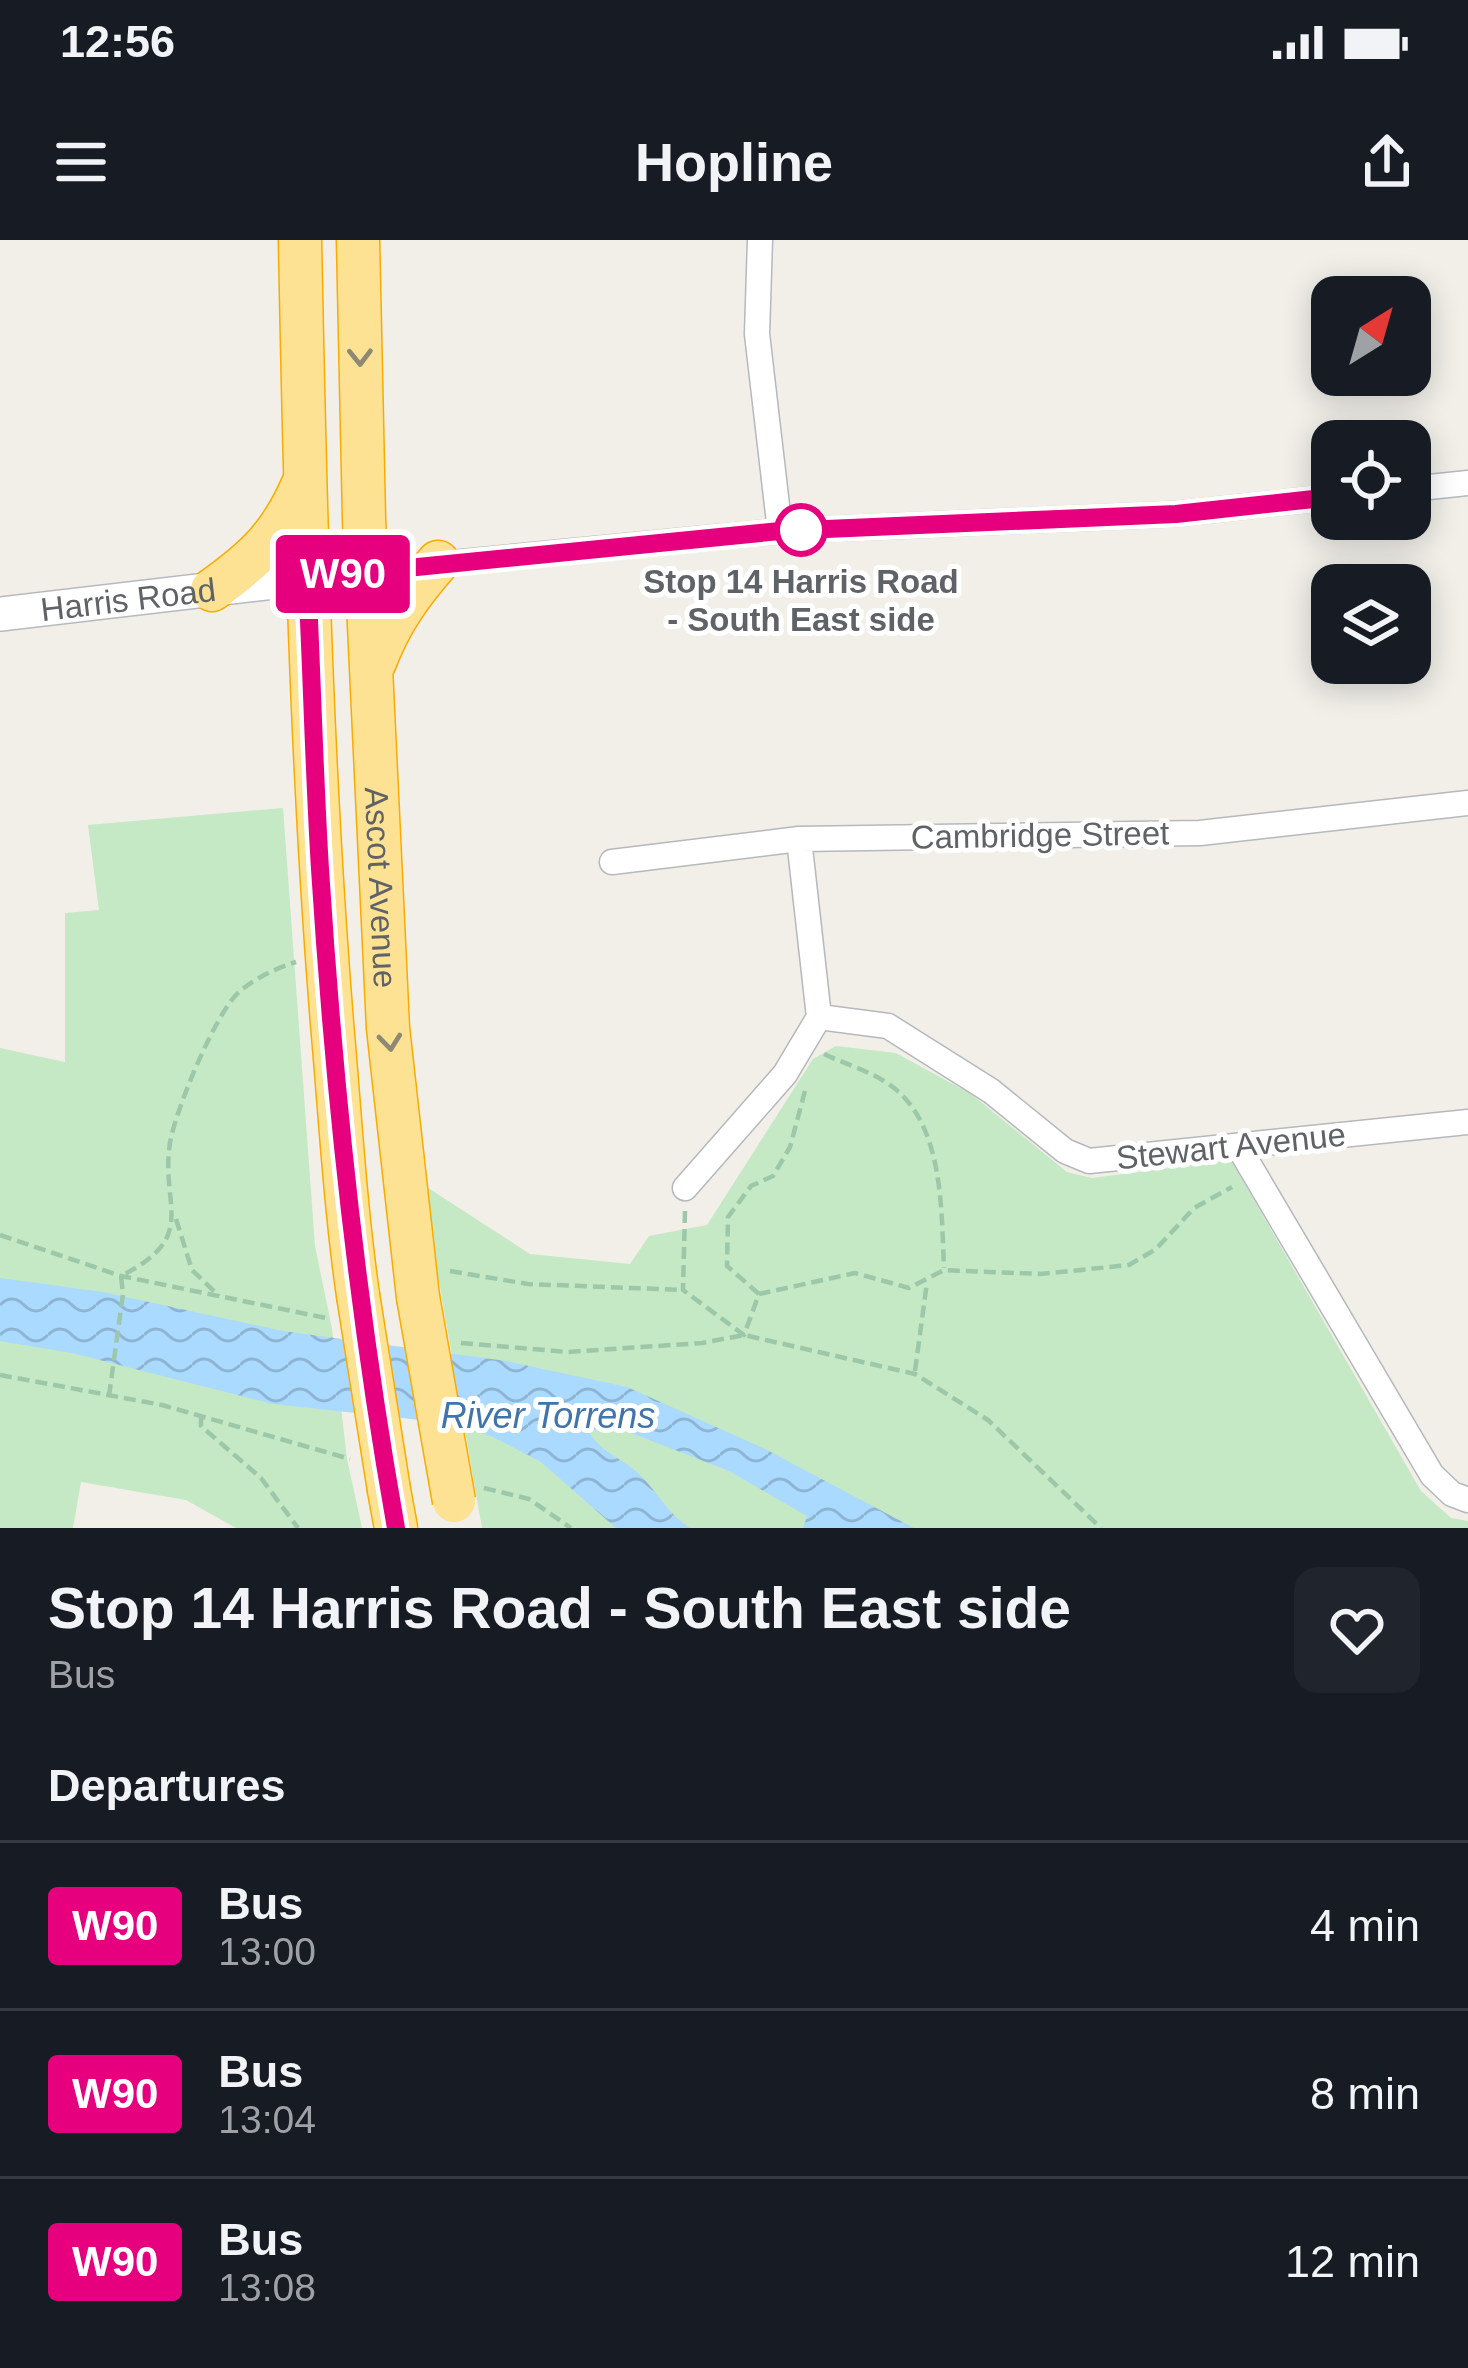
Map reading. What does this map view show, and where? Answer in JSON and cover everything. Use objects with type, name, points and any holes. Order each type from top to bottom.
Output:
[{"type":"highway","name":"Ascot Avenue","points":[[301,240],[307,578],[350,1308],[393,1509]]},
{"type":"highway","name":"Ascot Avenue","points":[[358,240],[388,1028],[417,1281],[462,1505]]},
{"type":"highway","points":[[212,590],[266,548],[304,482]]},
{"type":"highway","points":[[371,674],[396,614],[438,562]]},
{"type":"street","points":[[760,240],[757,334],[780,531]]},
{"type":"street","points":[[1431,487],[1468,483]]},
{"type":"street","name":"Harris Road","points":[[0,614],[438,562],[780,531],[1176,514],[1311,499]]},
{"type":"street","name":"Cambridge Street","points":[[612,862],[799,839],[1200,832],[1468,803]]},
{"type":"street","points":[[685,1188],[785,1074],[819,1017],[799,839]]},
{"type":"street","name":"Stewart Avenue","points":[[819,1017],[888,1026],[991,1091],[1065,1151],[1089,1161],[1468,1122]]},
{"type":"street","points":[[1238,1146],[1432,1475],[1452,1494],[1468,1500]]},
{"type":"path","points":[[219,1296],[192,1270],[175,1214],[170,1143],[186,1094],[235,995],[290,963],[327,956]]},
{"type":"path","points":[[802,1045],[886,1082],[921,1118],[940,1188],[944,1270]]},
{"type":"path","points":[[759,1294],[727,1266],[728,1217],[751,1186],[773,1176],[790,1147],[806,1089]]},
{"type":"path","points":[[759,1294],[855,1274],[909,1288],[944,1270],[1040,1274],[1129,1265],[1156,1250],[1207,1200],[1257,1180]]},
{"type":"path","points":[[683,1290],[685,1188]]},
{"type":"path","points":[[121,1276],[142,1266],[167,1239],[175,1214]]},
{"type":"path","points":[[0,1235],[121,1276],[219,1296],[350,1308]]},
{"type":"path","points":[[109,1396],[123,1294],[121,1276]]},
{"type":"path","points":[[417,1281],[683,1290],[744,1335],[915,1374],[988,1420],[1101,1528]]},
{"type":"path","points":[[915,1374],[927,1282]]},
{"type":"path","points":[[744,1335],[759,1294]]},
{"type":"path","points":[[458,1343],[567,1352],[702,1343],[744,1335]]},
{"type":"path","points":[[0,1375],[201,1415],[315,1449]]},
{"type":"path","points":[[201,1415],[201,1426],[261,1478],[298,1528]]},
{"type":"path","points":[[462,1505],[530,1499],[571,1528]]},
{"type":"green space","points":[[283,808],[315,1246],[362,1528],[236,1528],[186,1500],[81,1482],[73,1528],[0,1528],[0,1048],[65,1062],[65,913],[99,910],[88,825]]},
{"type":"green space","points":[[836,1046],[896,1053],[971,1094],[1067,1172],[1092,1178],[1231,1160],[1421,1491],[1451,1518],[1468,1521],[1468,1528],[482,1528],[422,1184],[530,1254],[630,1264],[649,1236],[707,1225],[813,1059]]},
{"type":"water","name":"River Torrens","points":[[0,1278],[103,1292],[283,1331],[506,1361],[627,1387],[765,1449],[914,1528],[803,1528],[807,1516],[729,1471],[621,1429],[598,1428],[590,1434],[595,1441],[637,1472],[690,1528],[616,1528],[541,1462],[457,1424],[273,1404],[72,1353],[0,1341]]},
{"type":"bus line","name":"W90","points":[[396,1528],[349,1215],[320,874],[307,578],[780,531],[1176,514],[1311,499]]},
{"type":"place","name":"Stop 14 Harris Road - South East side","points":[[801,530]]}]
